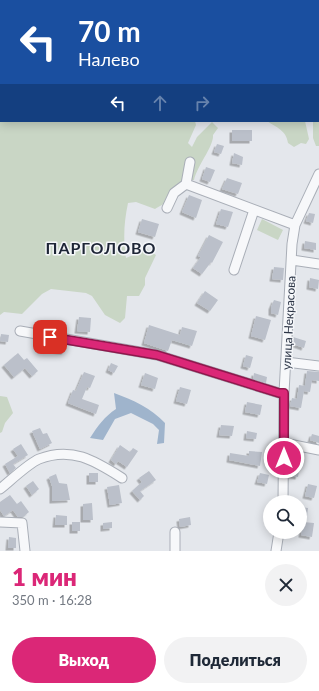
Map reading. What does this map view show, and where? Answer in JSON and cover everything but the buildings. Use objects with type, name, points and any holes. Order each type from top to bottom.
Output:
[{"type":"street","points":[[167,208],[174,193],[186,184],[190,162]]},
{"type":"street","name":"улица Некрасова","points":[[283,495],[284,393],[295,225],[319,174]]},
{"type":"street","points":[[186,184],[295,225]]},
{"type":"street","points":[[234,270],[254,210]]},
{"type":"street","points":[[292,260],[319,264]]},
{"type":"street","points":[[20,331],[157,355],[279,393],[284,393]]},
{"type":"street","points":[[286,362],[319,366]]},
{"type":"street","points":[[284,443],[319,450]]},
{"type":"street","points":[[0,489],[38,459],[68,453],[97,463],[122,478]]},
{"type":"street","points":[[0,522],[22,523],[26,551]]},
{"type":"street","points":[[175,532],[175,551]]},
{"type":"street","points":[[276,551],[278,539]]},
{"type":"green space","points":[[0,122],[195,122],[196,125],[188,143],[192,147],[197,137],[212,122],[218,128],[213,135],[211,145],[198,169],[194,180],[184,181],[181,183],[164,204],[155,209],[136,202],[128,203],[124,230],[126,258],[147,249],[156,255],[145,278],[145,285],[139,296],[127,296],[125,318],[120,323],[105,315],[92,296],[86,293],[51,289],[42,294],[22,314],[4,312],[0,315]]},
{"type":"green space","points":[[269,122],[305,122],[309,139],[306,144],[301,143],[294,147],[288,143],[283,132]]},
{"type":"green space","points":[[313,122],[319,122],[319,146],[316,146],[313,138]]},
{"type":"green space","points":[[262,219],[283,230],[278,240],[257,230]]},
{"type":"green space","points":[[0,396],[7,397],[13,413],[5,423],[2,432],[0,433]]},
{"type":"water","points":[[114,393],[141,405],[154,413],[165,423],[164,443],[157,444],[159,430],[153,424],[131,413],[115,419],[103,440],[90,438],[108,415],[116,409]]},
{"type":"district","name":"ПАРГОЛОВО","points":[[101,248]]},
{"type":"route","points":[[50,337],[157,355],[279,393],[284,393],[284,458]]}]
